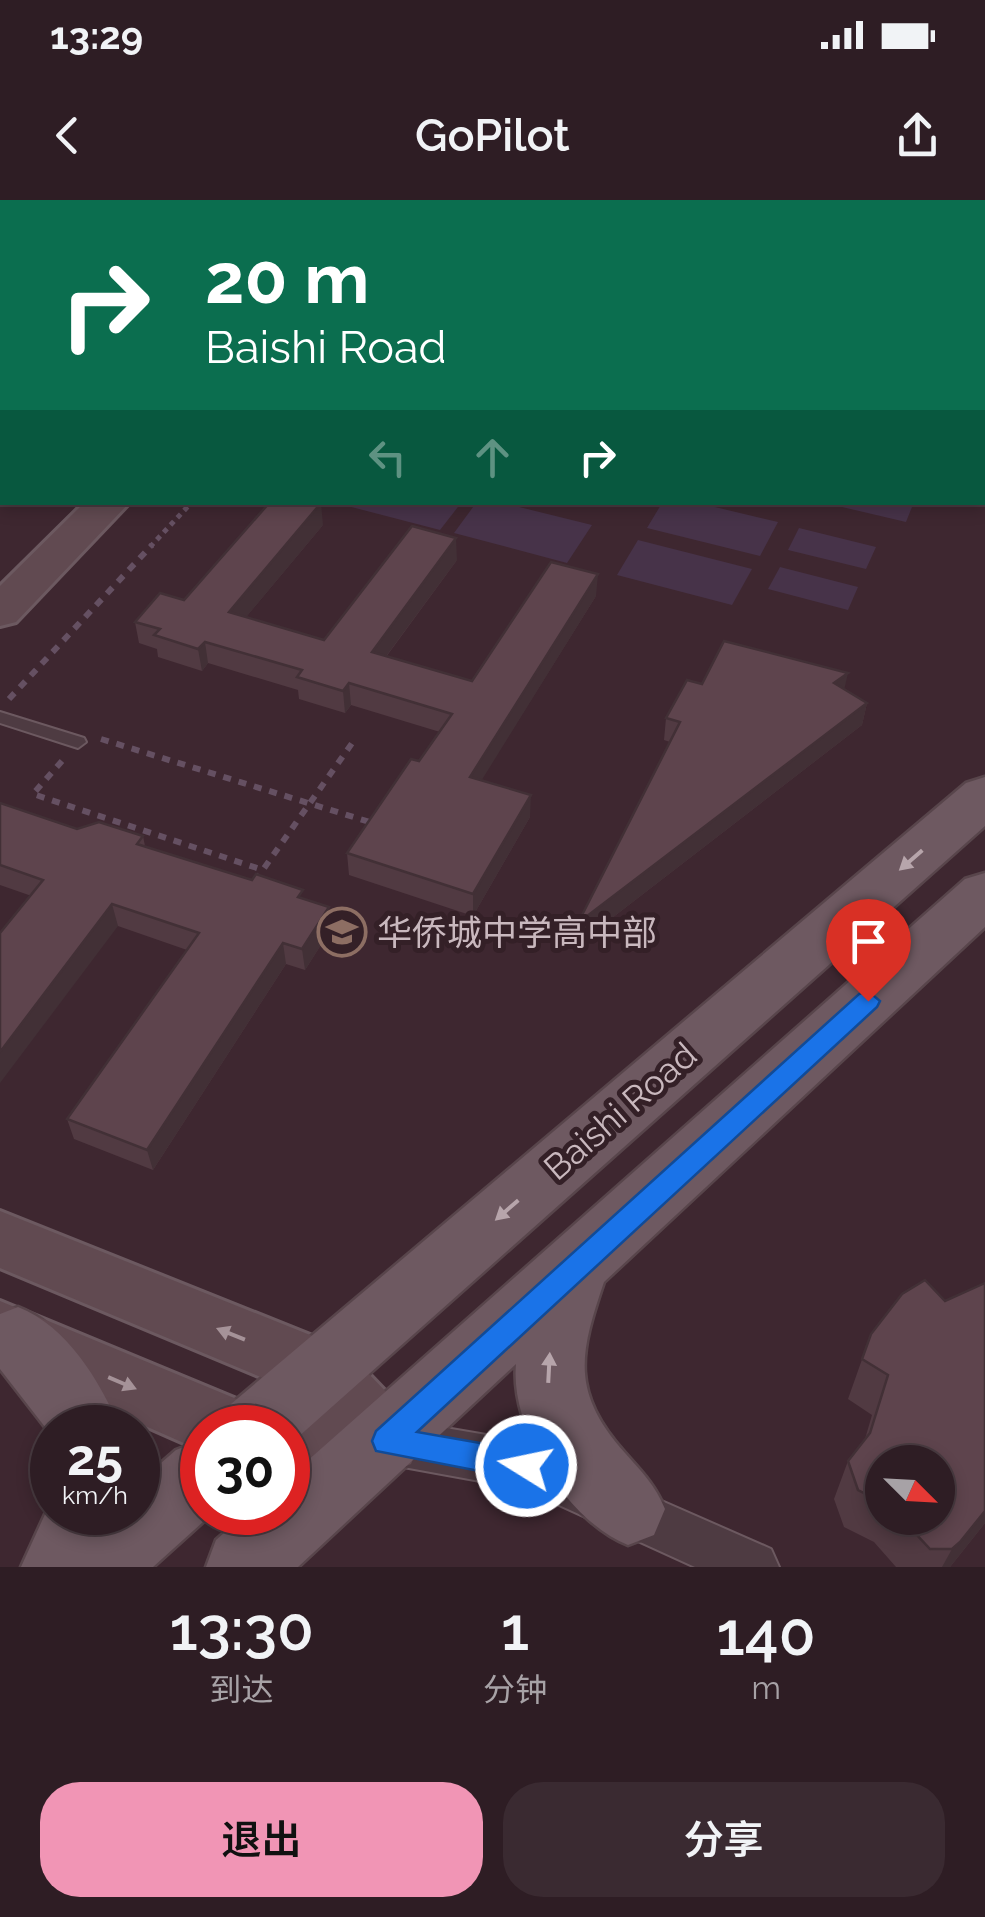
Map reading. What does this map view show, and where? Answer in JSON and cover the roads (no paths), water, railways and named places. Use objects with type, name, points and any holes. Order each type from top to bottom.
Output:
[{"type":"main road","name":"Baishi Road","points":[[283,1405],[985,796]]},
{"type":"main road","points":[[243,1567],[985,894]]},
{"type":"main road","points":[[576,1268],[559,1311],[550,1351],[548,1392],[580,1458],[628,1509]]},
{"type":"main road","points":[[9,1335],[73,1405]]},
{"type":"main road","points":[[97,1567],[180,1494]]},
{"type":"main road","points":[[58,1567],[74,1535]]},
{"type":"street","points":[[0,612],[106,505]]},
{"type":"street","points":[[0,1239],[322,1371],[386,1441]]},
{"type":"street","points":[[9,1335],[180,1408]]},
{"type":"street","points":[[310,1438],[386,1441],[526,1466],[752,1567]]},
{"type":"lane","points":[[0,717],[78,742]]},
{"type":"place","name":"华侨城中学高中部","points":[[342,932]]}]
